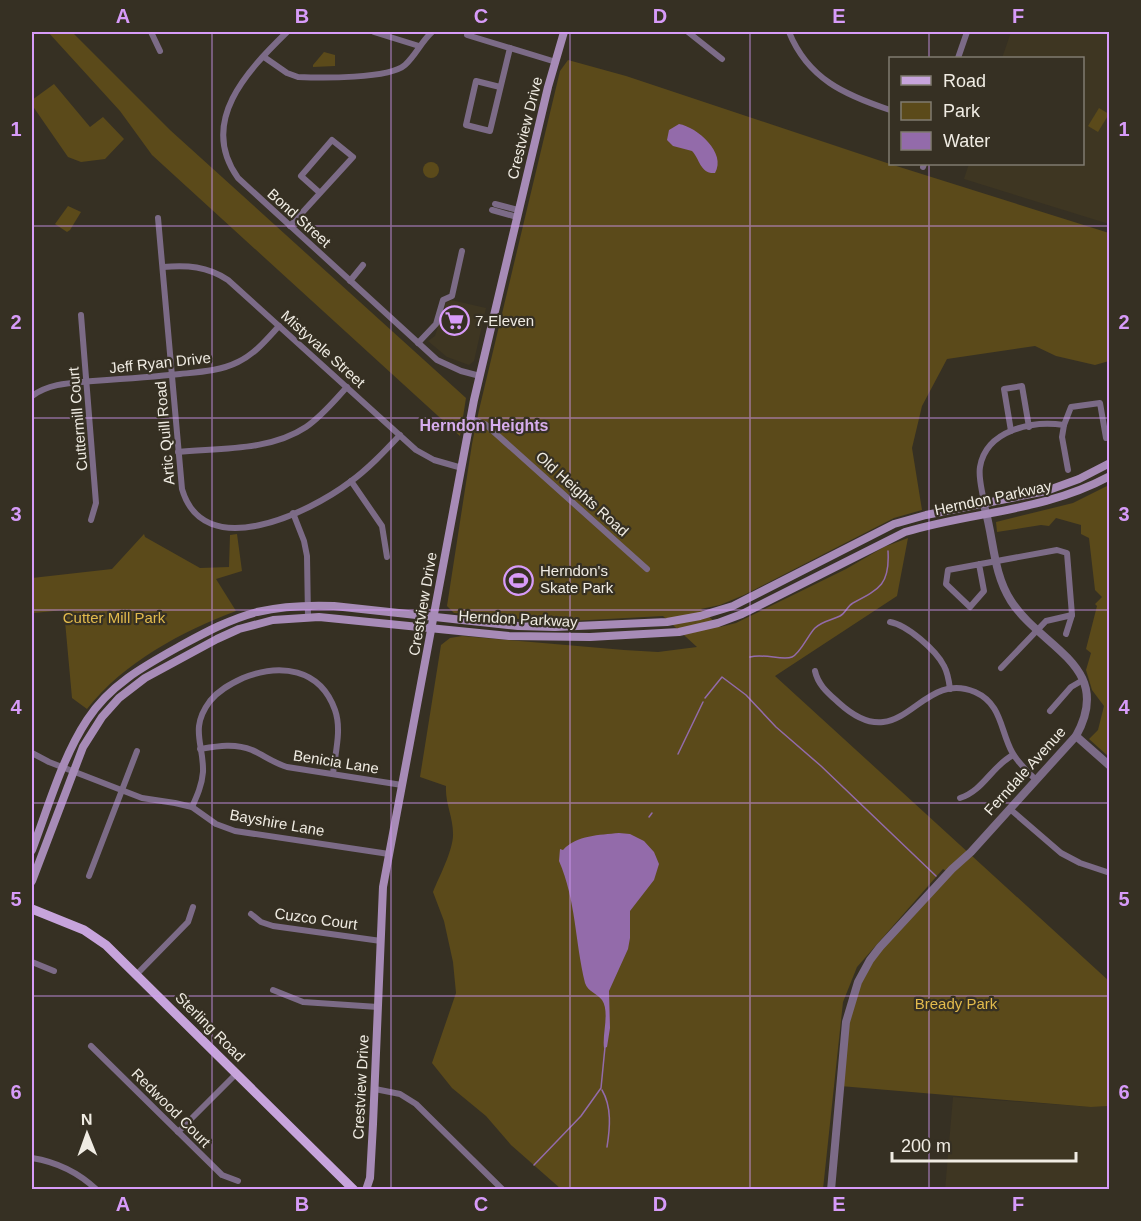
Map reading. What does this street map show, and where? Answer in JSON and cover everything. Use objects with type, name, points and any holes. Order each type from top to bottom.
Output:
[{"type":"main road","name":"Crestview Drive","points":[[366,1190],[370,1178],[375,1089],[383,887],[480,375],[564,32]]},
{"type":"main road","name":"Herndon Parkway","points":[[32,850],[75,739],[103,699],[128,676],[223,624],[270,610],[308,606],[518,626],[555,627],[667,622],[700,616],[733,606],[894,524],[926,515],[1046,491],[1079,479],[1110,463]]},
{"type":"main road","name":"Herndon Parkway","points":[[32,881],[83,747],[97,724],[119,698],[136,684],[228,633],[261,623],[308,617],[433,627],[496,635],[555,638],[657,634],[695,629],[742,614],[905,532],[1058,499],[1110,476]]},
{"type":"main road","name":"Sterling Road","points":[[32,909],[84,930],[106,945],[354,1190]]},
{"type":"street","points":[[151,32],[160,51]]},
{"type":"street","name":"Bond Street","points":[[287,32],[264,57],[229,106],[222,126],[223,147],[230,167],[238,178],[437,360],[448,366],[480,375]]},
{"type":"street","points":[[374,32],[419,46]]},
{"type":"street","points":[[264,57],[287,73],[298,76],[384,74],[403,66],[432,32]]},
{"type":"street","points":[[688,32],[722,59]]},
{"type":"street","points":[[789,32],[804,59],[825,80],[848,95],[889,109]]},
{"type":"street","points":[[958,57],[965,32]]},
{"type":"street","points":[[467,34],[510,48],[557,58]]},
{"type":"street","points":[[500,87],[476,81],[466,125],[490,131],[510,48]]},
{"type":"street","points":[[290,226],[353,158],[332,140],[301,176],[320,193]]},
{"type":"street","points":[[494,207],[518,213]]},
{"type":"street","name":"Artic Quill Road","points":[[158,218],[178,452],[184,498],[193,513],[207,523],[223,528],[267,522],[293,513],[327,497],[351,482],[380,457],[400,435]]},
{"type":"street","points":[[418,343],[436,324],[442,300],[452,296],[462,252]]},
{"type":"street","points":[[350,281],[363,265]]},
{"type":"street","name":"Mistyvale Street","points":[[163,267],[201,267],[220,274],[425,456],[462,468]]},
{"type":"street","name":"Cuttermill Court","points":[[81,315],[96,502],[91,520]]},
{"type":"street","name":"Jeff Ryan Drive","points":[[32,396],[54,386],[214,371],[238,362],[258,349],[279,326]]},
{"type":"street","points":[[1011,431],[1004,389],[1022,386],[1029,427]]},
{"type":"street","points":[[178,452],[259,445],[284,438],[317,419],[347,387]]},
{"type":"street","points":[[1068,470],[1062,437],[1071,407],[1100,403],[1106,438]]},
{"type":"street","name":"Old Heights Road","points":[[471,420],[485,424],[647,569]]},
{"type":"street","name":"Ferndale Avenue","points":[[831,1190],[846,1022],[858,982],[880,947],[1076,736],[1084,718],[1086,696],[1078,669],[1066,655],[1036,630],[1011,601],[999,577],[980,477],[982,459],[997,437],[1029,427],[1055,423],[1064,425]]},
{"type":"street","points":[[351,482],[382,526],[387,557]]},
{"type":"street","points":[[293,513],[307,556],[308,617]]},
{"type":"street","points":[[980,564],[984,591],[970,607],[946,584],[948,570],[995,561],[1057,550],[1067,553],[1072,615],[1066,634]]},
{"type":"street","points":[[1001,668],[1046,621],[1072,615]]},
{"type":"street","points":[[890,622],[907,629],[936,655],[945,668],[950,689]]},
{"type":"street","points":[[192,807],[199,792],[203,773],[198,731],[200,720],[209,702],[223,688],[263,670],[291,670],[316,682],[328,696],[334,709],[338,728],[333,774]]},
{"type":"street","points":[[814,671],[823,688],[851,713],[875,723],[893,720],[935,693],[950,689],[973,692],[988,700],[994,707],[1002,721],[1013,755],[1036,780]]},
{"type":"street","points":[[1050,711],[1071,687],[1083,680]]},
{"type":"street","points":[[1076,736],[1110,766]]},
{"type":"street","name":"Benicia Lane","points":[[200,748],[236,746],[255,751],[287,767],[402,785]]},
{"type":"street","points":[[89,876],[137,752]]},
{"type":"street","name":"Bayshire Lane","points":[[32,753],[63,768],[150,801],[192,807],[216,824],[235,831],[389,854]]},
{"type":"street","points":[[960,798],[976,789],[1002,761],[1013,755]]},
{"type":"street","points":[[1010,809],[1061,853],[1080,863],[1110,873]]},
{"type":"street","points":[[136,975],[188,922],[194,907]]},
{"type":"street","name":"Cuzco Court","points":[[251,914],[268,925],[381,941]]},
{"type":"street","points":[[32,962],[54,971]]},
{"type":"street","points":[[273,990],[303,1002],[378,1007]]},
{"type":"street","name":"Redwood Court","points":[[91,1046],[222,1175],[238,1181]]},
{"type":"street","points":[[178,1132],[236,1074]]},
{"type":"street","points":[[375,1089],[400,1094],[416,1104],[503,1190]]},
{"type":"street","points":[[32,1158],[57,1163],[97,1190]]},
{"type":"shaded area","points":[[1011,32],[1109,32],[1109,224],[964,179],[969,165],[1084,165],[1084,57],[1002,57]]},
{"type":"shaded area","points":[[451,300],[486,308],[474,361],[469,365],[447,357],[428,341],[435,336],[446,303]]},
{"type":"shaded area","points":[[953,1097],[1091,1107],[1109,1106],[1109,1189],[945,1190]]},
{"type":"green space","points":[[48,32],[72,32],[170,130],[466,398],[460,436],[152,155],[120,111]]},
{"type":"green space","points":[[324,52],[335,55],[335,66],[313,67],[313,65]]},
{"type":"green space","name":"Bready Park","points":[[568,60],[626,76],[889,165],[1109,233],[1109,361],[1095,365],[1056,356],[1035,346],[947,359],[922,406],[912,448],[922,510],[894,518],[744,595],[720,605],[701,609],[720,627],[736,623],[846,569],[884,547],[908,538],[897,596],[775,676],[1109,981],[1109,1106],[1091,1107],[840,1086],[846,1022],[864,970],[948,872],[943,869],[857,967],[843,1002],[823,1189],[561,1189],[511,1145],[486,1116],[452,1088],[432,1063],[456,993],[453,962],[444,921],[433,892],[449,855],[453,840],[453,827],[446,786],[420,777],[441,645],[450,638],[462,636],[658,652],[697,647],[663,616],[553,622],[454,613],[447,606],[479,410],[560,71]]},
{"type":"green space","points":[[54,84],[90,127],[103,117],[124,139],[105,159],[81,162],[68,157],[32,105],[32,100]]},
{"type":"green space","points":[[1099,108],[1109,114],[1098,132],[1088,126]]},
{"type":"green space","points":[[428,162],[434,162],[439,170],[437,176],[428,178],[423,173],[423,167]]},
{"type":"green space","points":[[68,206],[81,212],[67,232],[55,224]]},
{"type":"green space","points":[[1109,485],[1109,757],[1089,739],[1098,730],[1104,706],[1092,690],[1086,670],[1091,653],[1086,649],[1097,606],[1095,604],[1102,597],[1095,590],[1089,538],[1081,534],[1081,525],[1056,518],[1049,526],[1041,525],[997,532],[996,522],[1073,503]]},
{"type":"green space","name":"Cutter Mill Park","points":[[144,534],[145,537],[200,568],[229,567],[230,535],[237,534],[242,571],[216,579],[236,611],[155,650],[118,677],[87,709],[72,698],[64,610],[34,613],[32,578],[112,569]]},
{"type":"water","points":[[679,124],[694,130],[714,149],[718,165],[715,173],[703,169],[692,151],[673,146],[667,140],[669,130]]},
{"type":"water","points":[[619,833],[630,834],[644,841],[654,852],[659,864],[654,880],[630,911],[628,949],[609,991],[610,1028],[607,1047],[604,1048],[606,1017],[604,1005],[585,983],[569,891],[559,861],[560,849],[563,850],[575,841]]},
{"type":"waterway","points":[[750,657],[788,658],[795,655],[818,626],[842,615],[851,604],[870,594],[881,584],[887,571],[888,551]]},
{"type":"waterway","points":[[705,698],[722,677],[746,695],[776,727],[821,766],[936,876]]},
{"type":"waterway","points":[[678,754],[703,702]]},
{"type":"waterway","points":[[649,817],[652,813]]},
{"type":"waterway","points":[[534,1165],[581,1116],[601,1088],[605,1047]]},
{"type":"waterway","points":[[602,1090],[609,1110],[607,1147]]},
{"type":"place","name":"7-Eleven","points":[[454,321]]},
{"type":"place","name":"Herndon's Skate Park","points":[[519,580]]},
{"type":"district","name":"Herndon Heights","points":[[484,425]]}]
